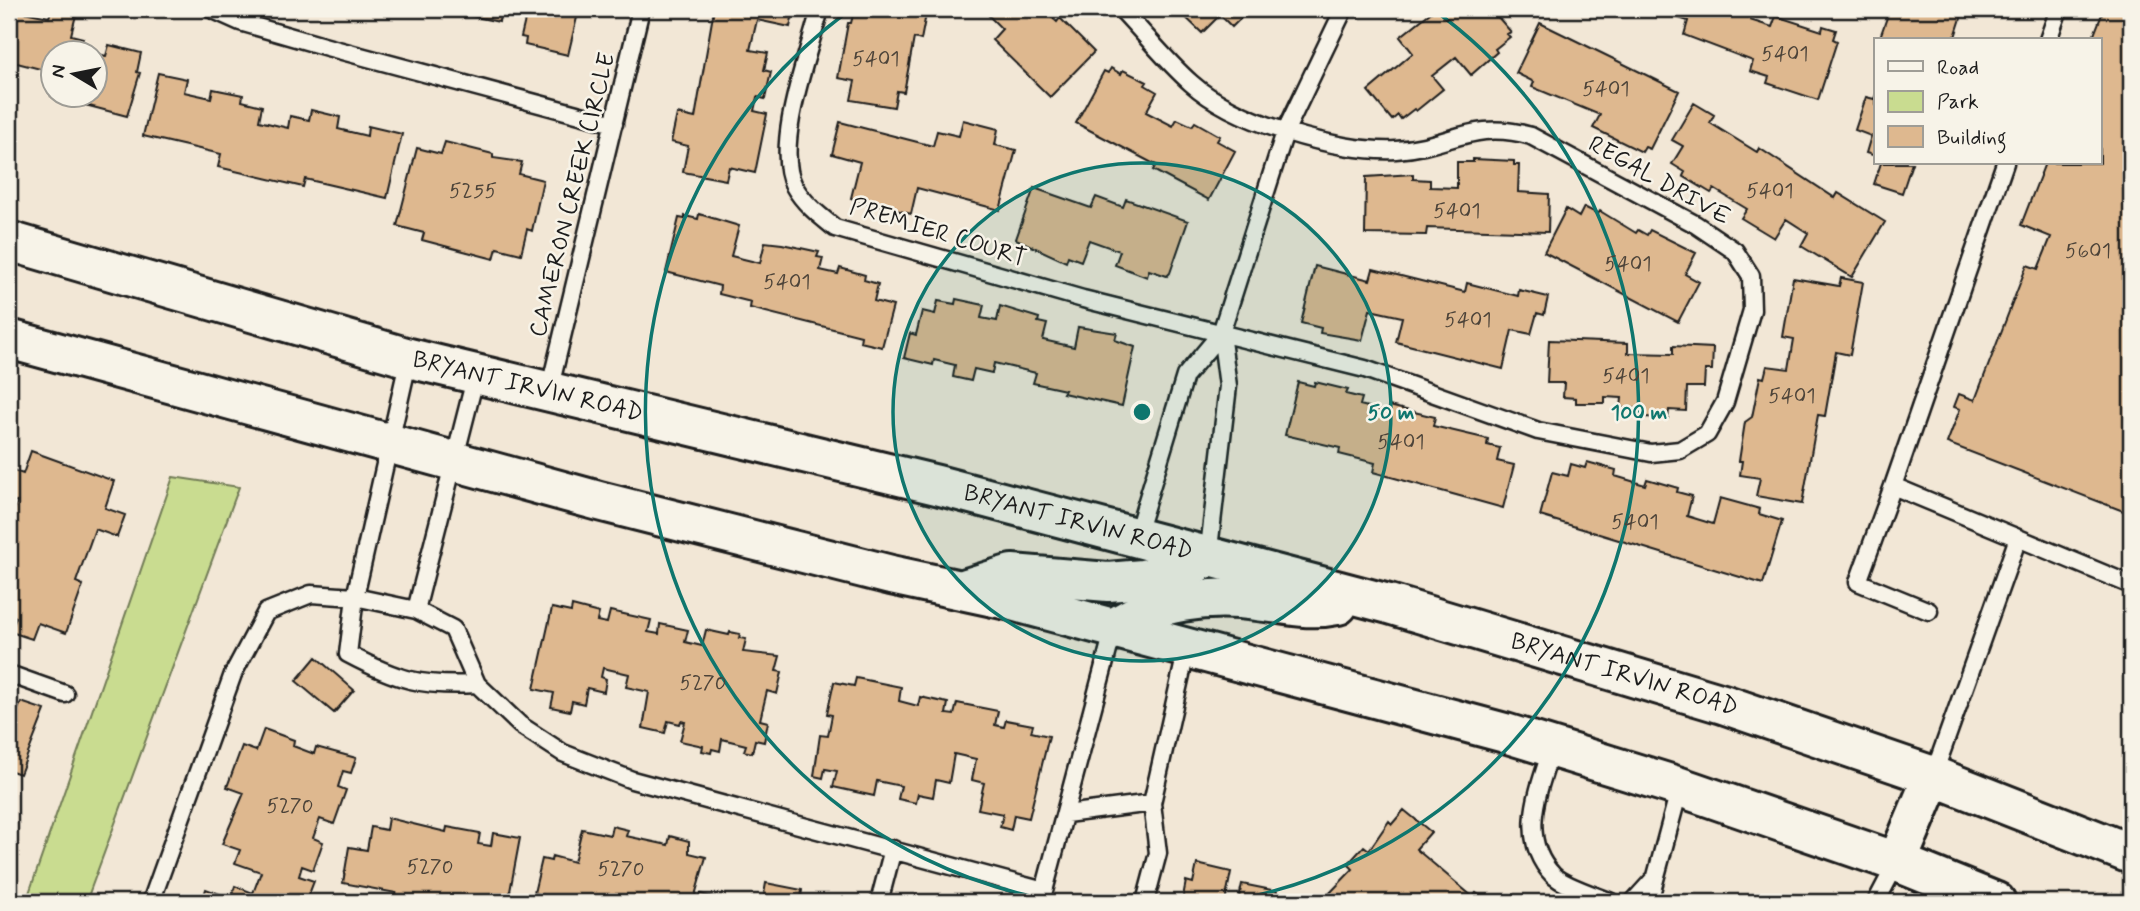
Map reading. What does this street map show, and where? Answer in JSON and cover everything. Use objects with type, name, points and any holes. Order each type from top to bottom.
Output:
[{"type":"main road","name":"BRYANT IRVIN ROAD","points":[[9,241],[409,358],[937,485],[1367,598],[1723,704],[1933,776],[2131,854]]},
{"type":"main road","points":[[9,339],[456,459],[599,501],[1188,647],[1552,748],[1680,788],[1897,862],[1996,902]]},
{"type":"main road","points":[[961,590],[1012,574],[1108,582],[1143,579],[1179,572],[1208,557]]},
{"type":"main road","points":[[1114,628],[1131,616],[1209,597],[1314,610],[1367,598]]},
{"type":"main road","points":[[1897,862],[1933,776]]},
{"type":"lane","points":[[212,9],[240,22],[327,47],[614,124]]},
{"type":"lane","name":"CAMERON CREEK CIRCLE","points":[[549,391],[641,9]]},
{"type":"lane","name":"PREMIER COURT","points":[[820,9],[793,115],[787,158],[794,186],[811,209],[835,228],[1083,299],[1221,333]]},
{"type":"lane","points":[[1121,9],[1192,84],[1243,114],[1285,132]]},
{"type":"lane","points":[[1136,537],[1185,376],[1221,333],[1285,132],[1344,9]]},
{"type":"lane","points":[[2049,38],[2059,9]]},
{"type":"lane","name":"REGAL DRIVE","points":[[1221,333],[1366,369],[1538,431],[1651,453],[1680,450],[1707,434],[1725,402],[1738,363],[1752,310],[1751,276],[1735,251],[1695,224],[1531,136],[1506,129],[1487,129],[1397,150],[1364,147],[1285,132]]},
{"type":"lane","points":[[1929,611],[1858,582],[2005,164]]},
{"type":"lane","points":[[1208,557],[1228,386],[1221,333]]},
{"type":"lane","points":[[409,358],[392,443],[355,597],[348,654],[392,677],[443,686],[477,684]]},
{"type":"lane","points":[[416,610],[476,375]]},
{"type":"lane","points":[[1893,486],[2131,585]]},
{"type":"lane","points":[[1933,776],[2018,538]]},
{"type":"lane","points":[[151,902],[233,674],[266,612],[311,594],[355,597],[416,610],[453,629],[477,684],[520,725],[563,753],[632,780],[893,849],[1042,897],[1114,628]]},
{"type":"lane","points":[[1145,902],[1158,853],[1152,803],[1188,647]]},
{"type":"lane","points":[[9,674],[65,694]]},
{"type":"lane","points":[[1552,748],[1532,814],[1535,845],[1553,876],[1611,902]]},
{"type":"lane","points":[[1649,902],[1680,788]]},
{"type":"lane","points":[[1066,814],[1152,803]]},
{"type":"lane","points":[[879,902],[893,849]]},
{"type":"lane","points":[[1876,902],[1897,862]]},
{"type":"lane","points":[[1633,902],[1654,878]]},
{"type":"green space","points":[[173,477],[239,487],[86,902],[26,902]]},
{"type":"building","points":[[9,9],[49,17],[52,9],[77,11],[71,35],[83,38],[38,38],[38,68],[9,61]]},
{"type":"building","points":[[440,9],[579,9],[568,55],[525,45],[526,38],[521,37],[525,20],[500,14],[499,22]]},
{"type":"building","points":[[714,9],[794,9],[790,27],[757,20],[750,50],[768,53],[764,70],[771,72],[765,99],[757,97],[754,111],[767,114],[755,173],[729,167],[726,180],[683,172],[688,146],[671,142],[677,114],[695,118]]},
{"type":"building","points":[[860,9],[927,9],[921,40],[914,38],[904,92],[897,91],[894,107],[851,100],[855,81],[838,78],[848,23],[851,23],[853,15],[858,16]]},
{"type":"building","points":[[996,9],[1033,9],[1038,13],[1043,9],[1057,22],[1060,18],[1094,52],[1050,97],[992,40],[1002,29],[989,16]]},
{"type":"building","points":[[1177,9],[1250,9],[1232,27],[1220,15],[1202,33]]},
{"type":"building","points":[[1435,9],[1491,9],[1511,32],[1507,34],[1510,37],[1471,75],[1456,57],[1432,76],[1443,89],[1416,111],[1414,109],[1401,119],[1398,115],[1392,120],[1368,91],[1413,53],[1400,37]]},
{"type":"building","points":[[1651,9],[1754,9],[1750,20],[1772,27],[1776,16],[1822,31],[1823,26],[1836,30],[1833,39],[1837,41],[1818,100],[1767,83],[1769,77],[1750,71],[1753,61],[1684,35],[1688,21]]},
{"type":"building","points":[[1890,9],[1964,9],[1955,38],[1880,38]]},
{"type":"building","points":[[2104,9],[2131,9],[2131,514],[1947,443],[1960,409],[1954,407],[1959,394],[1975,400],[2027,265],[2038,269],[2051,237],[2021,225],[2045,164],[2102,164],[2102,38],[2093,38]]},
{"type":"building","points":[[1540,23],[1679,91],[1650,149],[1645,147],[1642,152],[1593,128],[1600,115],[1532,87],[1534,82],[1516,73]]},
{"type":"building","points":[[109,45],[141,53],[137,72],[140,73],[127,116],[97,108],[108,108]]},
{"type":"building","points":[[1111,68],[1121,74],[1123,70],[1147,82],[1145,85],[1157,92],[1146,112],[1173,126],[1177,119],[1192,126],[1195,122],[1220,136],[1217,141],[1235,151],[1209,200],[1153,170],[1156,165],[1076,123],[1104,71],[1108,73]]},
{"type":"building","points":[[158,73],[187,79],[184,92],[211,98],[213,89],[243,95],[242,101],[262,106],[259,121],[288,128],[290,116],[309,120],[311,110],[340,117],[338,129],[367,136],[368,126],[402,134],[387,198],[305,179],[303,187],[218,167],[221,154],[143,136]]},
{"type":"building","points":[[1866,97],[1874,99],[1874,155],[1866,153],[1871,136],[1855,130]]},
{"type":"building","points":[[1694,103],[1714,115],[1710,123],[1757,152],[1759,148],[1835,198],[1838,193],[1885,222],[1852,277],[1801,246],[1808,233],[1786,219],[1774,238],[1741,218],[1747,209],[1714,189],[1711,193],[1683,176],[1685,172],[1672,164],[1683,146],[1672,140]]},
{"type":"building","points":[[963,120],[998,129],[995,145],[1016,150],[1000,210],[917,188],[911,214],[851,198],[860,162],[832,154],[840,122],[933,146],[937,131],[959,136]]},
{"type":"building","points":[[445,142],[493,154],[493,158],[522,162],[519,174],[543,180],[532,231],[527,229],[521,254],[497,248],[494,259],[422,240],[424,233],[397,226],[417,148],[441,154]]},
{"type":"building","points":[[1473,159],[1514,161],[1514,165],[1519,165],[1518,192],[1549,194],[1548,232],[1427,228],[1426,235],[1365,234],[1366,177],[1413,174],[1413,179],[1430,180],[1430,187],[1457,188],[1457,162],[1473,162]]},
{"type":"building","points":[[1881,164],[1912,164],[1902,193],[1874,184]]},
{"type":"building","points":[[1034,188],[1091,208],[1096,197],[1123,207],[1126,199],[1188,221],[1170,273],[1167,276],[1149,270],[1147,277],[1115,265],[1120,251],[1089,240],[1081,261],[1068,256],[1066,262],[1016,239]]},
{"type":"building","points":[[1584,207],[1598,214],[1600,211],[1636,233],[1638,230],[1647,235],[1650,230],[1696,253],[1685,274],[1699,282],[1678,322],[1544,252],[1566,209],[1579,217]]},
{"type":"building","points":[[699,214],[739,226],[731,256],[760,263],[765,242],[782,244],[819,252],[817,257],[823,258],[820,270],[838,274],[840,268],[865,275],[864,280],[878,284],[874,301],[893,306],[882,347],[860,342],[861,336],[750,308],[751,302],[719,294],[720,286],[666,272],[679,218],[685,219],[685,216],[698,219]]},
{"type":"building","points":[[1315,266],[1370,280],[1373,269],[1465,292],[1467,283],[1518,296],[1519,290],[1548,297],[1544,315],[1537,313],[1531,334],[1512,330],[1503,369],[1396,342],[1402,317],[1370,310],[1362,340],[1320,333],[1321,328],[1301,323]]},
{"type":"building","points":[[1793,278],[1839,286],[1841,278],[1863,282],[1850,355],[1836,352],[1825,416],[1818,415],[1802,504],[1756,496],[1760,478],[1740,475],[1742,461],[1739,461],[1745,422],[1752,417],[1760,377],[1764,378],[1767,366],[1789,369],[1794,339],[1783,337]]},
{"type":"building","points":[[956,299],[984,305],[981,318],[997,321],[1000,306],[1039,318],[1038,322],[1047,324],[1043,340],[1074,347],[1078,327],[1117,333],[1115,340],[1135,347],[1122,406],[1063,393],[1065,390],[1033,383],[1036,373],[994,363],[992,373],[974,369],[971,381],[953,377],[955,365],[934,360],[933,365],[904,358],[910,333],[916,335],[922,311],[935,314],[938,301],[955,304]]},
{"type":"building","points":[[1549,340],[1628,343],[1628,353],[1673,354],[1673,346],[1713,348],[1712,370],[1705,370],[1704,387],[1687,387],[1686,411],[1669,410],[1668,418],[1642,417],[1642,409],[1621,408],[1622,398],[1605,397],[1605,403],[1576,403],[1576,398],[1563,397],[1564,383],[1547,383]]},
{"type":"building","points":[[1298,382],[1314,386],[1315,382],[1348,390],[1346,394],[1362,398],[1360,405],[1387,412],[1389,406],[1435,417],[1433,426],[1488,439],[1487,445],[1500,448],[1497,461],[1514,465],[1503,508],[1373,472],[1375,463],[1339,454],[1340,448],[1285,435]]},
{"type":"building","points":[[31,451],[114,481],[105,508],[125,515],[117,537],[95,529],[76,582],[83,585],[66,633],[38,623],[32,639],[11,632],[16,617],[9,614],[9,524],[17,502],[9,499],[9,469],[23,474]]},
{"type":"building","points":[[1587,462],[1616,470],[1615,476],[1645,485],[1647,479],[1678,488],[1677,492],[1692,496],[1687,516],[1713,524],[1720,498],[1760,509],[1759,514],[1782,521],[1763,584],[1540,516],[1552,472],[1568,476],[1571,464],[1585,468]]},
{"type":"building","points":[[572,606],[599,613],[597,621],[607,623],[610,611],[651,620],[648,632],[659,634],[660,624],[688,630],[685,642],[702,646],[706,630],[729,635],[730,632],[740,634],[739,638],[746,639],[743,652],[780,656],[776,671],[782,672],[777,694],[767,691],[760,720],[768,722],[764,742],[755,740],[752,753],[744,751],[746,745],[722,739],[720,751],[712,749],[711,753],[702,751],[703,746],[680,741],[685,722],[681,721],[680,724],[668,721],[665,733],[643,728],[649,692],[626,687],[629,674],[603,668],[601,677],[606,679],[604,692],[587,688],[584,704],[572,701],[570,711],[551,707],[554,693],[534,689],[552,608],[571,612]]},
{"type":"building","points":[[316,657],[354,690],[334,713],[296,681]]},
{"type":"building","points":[[856,678],[901,687],[899,701],[918,706],[920,697],[948,703],[946,714],[954,715],[957,703],[998,711],[995,725],[1004,727],[1006,720],[1033,725],[1031,732],[1049,736],[1029,818],[1014,815],[1011,830],[1000,827],[1003,814],[978,809],[984,783],[972,780],[976,759],[954,754],[949,783],[936,780],[933,797],[918,794],[916,803],[898,799],[901,786],[877,781],[874,796],[833,787],[837,771],[825,769],[823,778],[814,776],[820,735],[828,736],[832,715],[827,714],[834,682],[854,686]]},
{"type":"building","points":[[9,701],[15,703],[12,713],[16,714],[21,702],[45,710],[20,774],[9,770]]},
{"type":"building","points":[[264,729],[294,740],[293,746],[314,754],[316,747],[356,758],[351,773],[343,771],[338,787],[346,790],[334,824],[320,819],[313,838],[323,842],[313,870],[302,866],[299,876],[314,881],[306,902],[202,902],[206,889],[231,898],[235,886],[253,893],[261,872],[235,863],[240,850],[222,844],[244,793],[227,787],[242,746],[256,751]]},
{"type":"building","points":[[1404,810],[1431,832],[1416,849],[1473,897],[1476,893],[1488,902],[1335,902],[1327,896],[1353,869],[1348,864],[1364,846],[1369,850],[1389,821],[1392,824]]},
{"type":"building","points":[[388,818],[446,832],[447,827],[480,833],[478,844],[491,846],[493,833],[520,838],[508,902],[394,902],[396,893],[343,883],[349,847],[367,850],[371,827],[386,830]]},
{"type":"building","points":[[612,826],[628,830],[626,836],[668,845],[670,836],[689,841],[689,853],[706,857],[694,899],[698,900],[700,894],[721,899],[720,902],[552,902],[553,897],[534,893],[542,859],[551,861],[552,856],[574,862],[582,829],[610,835]]},
{"type":"building","points":[[1197,864],[1231,872],[1225,902],[1182,902],[1186,881],[1193,883]]},
{"type":"building","points":[[766,883],[802,890],[801,898],[806,899],[805,902],[751,902],[752,898],[763,900]]},
{"type":"building","points":[[1242,884],[1277,891],[1275,902],[1238,902]]}]
